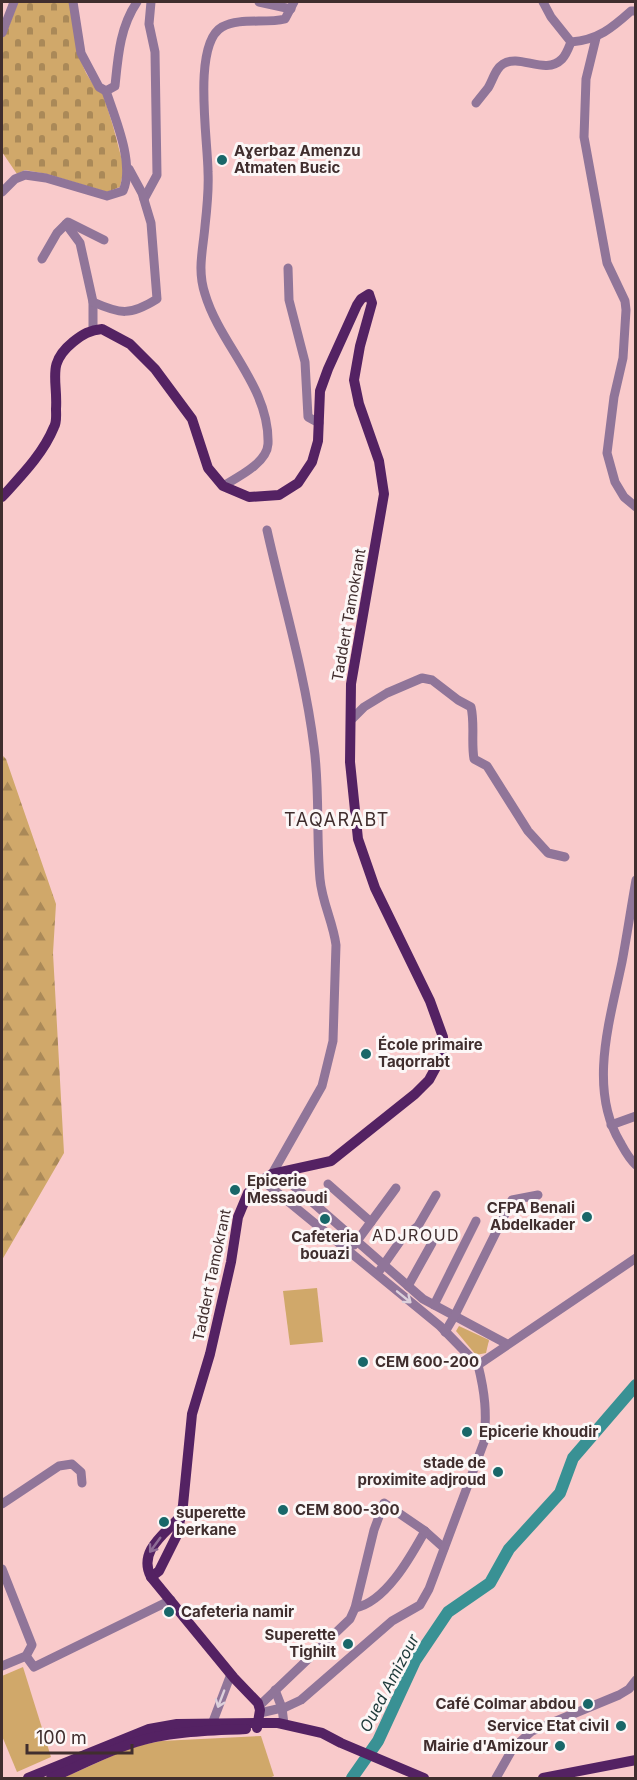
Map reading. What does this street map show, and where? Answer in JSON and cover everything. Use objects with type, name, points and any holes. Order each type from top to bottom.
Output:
[{"type":"main road","name":"Taddert Tamokrant","points":[[151,1577],[159,1571],[177,1535],[183,1505],[192,1414],[210,1354],[231,1262],[238,1217],[248,1192],[262,1180],[276,1174],[331,1161],[415,1094],[429,1080],[442,1056],[443,1037],[430,1001],[375,888],[358,839],[350,762],[351,684],[384,494],[379,461],[359,404],[354,380],[360,346],[372,303],[369,294],[361,298],[357,305],[328,369],[320,392],[318,441],[312,462],[298,483],[279,495],[249,497],[223,486]]},
{"type":"main road","points":[[2,497],[44,447],[56,425],[57,399],[54,376],[57,360],[67,347],[84,333],[102,329],[130,344],[155,369],[192,419],[208,468],[223,486]]},
{"type":"main road","points":[[179,1518],[146,1557],[146,1568],[231,1674],[259,1718]]},
{"type":"main road","points":[[28,1779],[55,1773],[149,1739],[259,1718],[340,1743]]},
{"type":"main road","points":[[55,1773],[149,1729],[177,1724],[212,1724],[259,1718],[322,1733],[424,1779]]},
{"type":"main road","points":[[543,1779],[582,1775],[636,1760]]},
{"type":"street","points":[[2,33],[14,2]]},
{"type":"street","points":[[73,2],[81,52],[99,87],[106,91],[128,167],[144,199],[151,223],[157,299],[140,310],[114,311],[93,302]]},
{"type":"street","points":[[106,91],[115,86],[122,32],[129,13],[137,2]]},
{"type":"street","points":[[144,199],[157,175],[155,52],[149,24],[151,2]]},
{"type":"street","points":[[223,486],[243,474],[261,459],[268,447],[267,427],[259,398],[211,311],[204,291],[200,258],[205,228],[208,170],[203,100],[212,36],[221,27],[234,22],[285,19],[292,5],[260,2]]},
{"type":"street","points":[[543,2],[551,17],[571,42]]},
{"type":"street","points":[[571,42],[596,38],[611,29],[631,11],[636,11]]},
{"type":"street","points":[[596,38],[586,79],[584,137],[607,263],[625,301],[626,310],[623,358],[614,397],[607,453],[615,482],[624,497],[636,507]]},
{"type":"street","points":[[476,103],[488,88],[498,68],[505,62],[514,60],[542,66],[555,63],[563,58],[571,42]]},
{"type":"street","points":[[2,192],[15,179],[26,175],[46,178],[107,196],[123,191],[128,182],[128,167]]},
{"type":"street","points":[[42,259],[57,233],[68,222],[104,240]]},
{"type":"street","points":[[66,224],[80,243],[93,302],[93,330]]},
{"type":"street","points":[[288,268],[289,300],[305,362],[309,417],[319,423]]},
{"type":"street","points":[[267,530],[282,598],[296,645],[308,710],[318,794],[320,879],[324,906],[334,929],[336,945],[333,1041],[322,1086],[276,1174],[423,1299],[507,1344]]},
{"type":"street","points":[[351,720],[364,707],[387,693],[422,678],[432,680],[471,707],[474,759],[487,766],[528,831],[548,853],[565,857]]},
{"type":"street","points":[[636,880],[610,1012],[604,1063],[605,1103],[611,1125],[630,1160],[636,1165]]},
{"type":"street","points":[[611,1125],[636,1116]]},
{"type":"street","points":[[259,1718],[301,1700],[392,1621],[420,1605],[429,1589],[484,1442],[486,1421],[486,1398],[478,1365],[445,1332],[262,1180]]},
{"type":"street","points":[[328,1184],[371,1222]]},
{"type":"street","points":[[350,1252],[396,1188]]},
{"type":"street","points":[[377,1275],[401,1240],[418,1226],[435,1195]]},
{"type":"street","points":[[445,1332],[512,1200],[538,1196]]},
{"type":"street","points":[[434,1305],[476,1221]]},
{"type":"street","points":[[408,1286],[432,1243]]},
{"type":"street","points":[[478,1365],[636,1258]]},
{"type":"street","points":[[2,1504],[60,1466],[72,1464],[81,1472],[82,1484]]},
{"type":"street","points":[[259,1718],[275,1690],[350,1619],[355,1608],[374,1530],[384,1503],[425,1531],[444,1548]]},
{"type":"street","points":[[355,1608],[367,1605],[403,1570],[425,1531]]},
{"type":"street","points":[[2,1569],[32,1645],[26,1656],[2,1666]]},
{"type":"street","points":[[26,1656],[34,1667],[171,1600]]},
{"type":"street","points":[[212,1724],[231,1674]]},
{"type":"street","points":[[496,1779],[516,1743],[532,1731],[618,1695],[629,1689],[635,1680]]},
{"type":"street","points":[[275,1690],[282,1708],[284,1725]]},
{"type":"street","points":[[502,1766],[503,1779]]},
{"type":"green space","points":[[18,2],[70,2],[78,54],[96,89],[103,94],[113,126],[124,168],[120,187],[107,192],[47,174],[25,170],[17,174],[2,152],[2,39]]},
{"type":"green space","points":[[2,755],[6,759],[56,904],[53,953],[64,1153],[2,1260]]},
{"type":"green space","points":[[317,1288],[323,1342],[290,1345],[283,1291]]},
{"type":"green space","points":[[459,1326],[489,1340],[486,1353],[476,1355],[456,1331]]},
{"type":"green space","points":[[23,1667],[51,1757],[17,1772],[2,1736],[2,1676]]},
{"type":"green space","points":[[261,1736],[274,1776],[269,1778],[63,1778],[132,1747],[161,1741]]},
{"type":"waterway","name":"Oued Amizour","points":[[352,1778],[378,1741],[415,1661],[448,1612],[490,1583],[509,1549],[560,1493],[573,1458],[636,1385]]},
{"type":"place","name":"Aɣerbaz Amenzu Atmaten Buɛic","points":[[222,160]]},
{"type":"place","name":"École primaire Taqorrabt","points":[[366,1054]]},
{"type":"place","name":"Epicerie Messaoudi","points":[[235,1190]]},
{"type":"place","name":"CFPA Benali Abdelkader","points":[[587,1217]]},
{"type":"place","name":"Cafeteria bouazi","points":[[325,1219]]},
{"type":"place","name":"CEM 600-200","points":[[363,1362]]},
{"type":"place","name":"Epicerie khoudir","points":[[467,1432]]},
{"type":"place","name":"stade de proximite adjroud","points":[[498,1472]]},
{"type":"place","name":"CEM 800-300","points":[[283,1510]]},
{"type":"place","name":"superette berkane","points":[[164,1522]]},
{"type":"place","name":"Cafeteria namir","points":[[169,1612]]},
{"type":"place","name":"Superette Tighilt","points":[[348,1644]]},
{"type":"place","name":"Café Colmar abdou","points":[[588,1704]]},
{"type":"place","name":"Service Etat civil","points":[[621,1726]]},
{"type":"place","name":"Mairie d'Amizour","points":[[560,1746]]},
{"type":"district","name":"TAQARABT","points":[[337,820]]},
{"type":"district","name":"ADJROUD","points":[[416,1235]]}]
